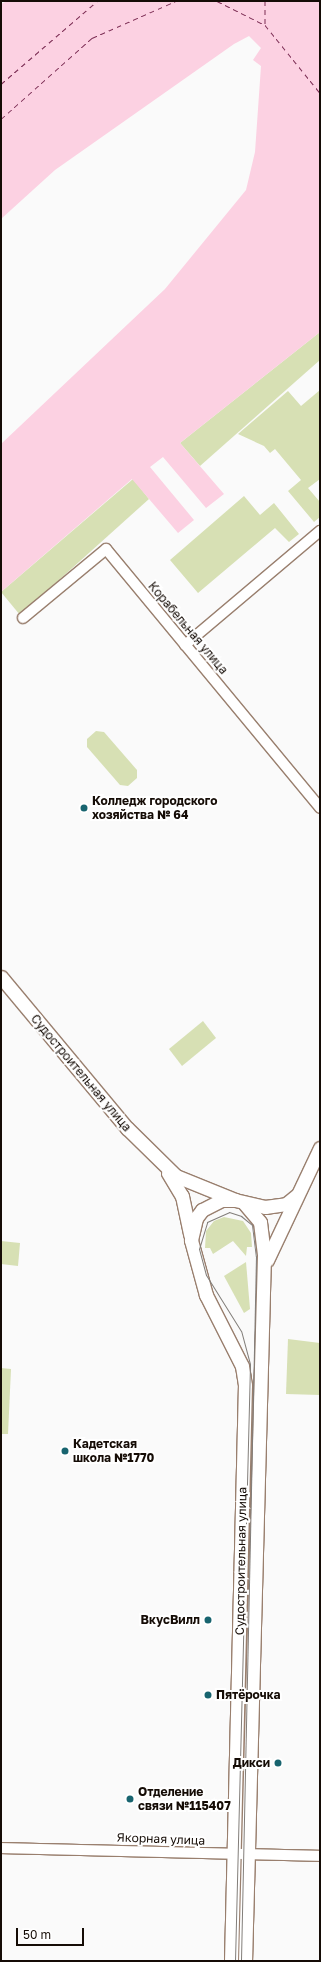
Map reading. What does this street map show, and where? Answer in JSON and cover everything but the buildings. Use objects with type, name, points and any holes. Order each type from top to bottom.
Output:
[{"type":"street","points":[[185,644],[320,531]]},
{"type":"street","name":"Корабельная улица","points":[[23,618],[106,549],[320,808]]},
{"type":"street","name":"Судостроительная улица","points":[[1,977],[127,1128],[163,1166]]},
{"type":"street","points":[[263,1281],[276,1236],[320,1148]]},
{"type":"street","points":[[163,1166],[186,1181],[240,1202],[253,1210],[263,1230],[263,1281]]},
{"type":"street","points":[[163,1166],[182,1196],[191,1240]]},
{"type":"street","points":[[240,1202],[275,1207],[296,1196]]},
{"type":"street","name":"Судостроительная улица","points":[[231,1961],[245,1385],[237,1354],[206,1294],[191,1240],[196,1218],[202,1210],[222,1200],[240,1202]]},
{"type":"street","name":"Судостроительная улица","points":[[245,1961],[259,1348],[263,1281]]},
{"type":"street","points":[[237,1354],[250,1356],[259,1348]]},
{"type":"street","name":"Якорная улица","points":[[1,1848],[234,1856],[320,1856]]},
{"type":"green space","points":[[320,332],[320,360],[200,466],[180,443]]},
{"type":"green space","points":[[320,390],[320,479],[308,488],[320,502],[320,517],[314,522],[288,491],[301,480],[275,449],[270,453],[264,446],[238,434],[288,391],[301,406]]},
{"type":"green space","points":[[133,479],[149,499],[20,615],[1,592]]},
{"type":"green space","points":[[244,496],[260,515],[274,503],[299,534],[289,542],[275,528],[198,593],[170,560]]},
{"type":"green space","points":[[96,731],[104,732],[137,770],[137,778],[128,786],[120,785],[87,747],[87,739]]},
{"type":"green space","points":[[203,1021],[216,1038],[182,1066],[169,1049]]},
{"type":"green space","points":[[224,1217],[243,1221],[251,1233],[252,1247],[247,1247],[246,1256],[233,1241],[213,1254],[210,1248],[205,1248],[206,1231],[214,1221]]},
{"type":"green space","points":[[1,1241],[20,1243],[18,1266],[1,1264]]},
{"type":"green space","points":[[246,1262],[250,1309],[244,1313],[224,1276]]},
{"type":"green space","points":[[288,1339],[320,1343],[320,1395],[286,1394]]},
{"type":"green space","points":[[1,1368],[11,1369],[8,1434],[1,1434]]},
{"type":"shaded area","points":[[7,1],[320,1],[320,332],[180,443],[224,494],[206,508],[163,457],[150,467],[194,520],[178,533],[132,479],[1,592],[1,444],[165,289],[246,190],[255,152],[261,66],[253,60],[261,48],[249,36],[234,44],[55,170],[1,219],[1,4]]},
{"type":"ferry route","points":[[1,84],[97,1]]},
{"type":"ferry route","points":[[1,119],[92,38],[176,1]]},
{"type":"ferry route","points":[[217,1],[265,25]]},
{"type":"ferry route","points":[[265,1],[265,25],[320,93]]},
{"type":"tram line","points":[[235,1961],[250,1364],[241,1331],[206,1275],[199,1249],[207,1222],[229,1212],[241,1216],[252,1225],[256,1256],[241,1961]]},
{"type":"place","name":"Колледж городского хозяйства № 64","points":[[84,808]]},
{"type":"place","name":"Кадетская школа №1770","points":[[65,1451]]},
{"type":"place","name":"ВкусВилл","points":[[208,1620]]},
{"type":"place","name":"Пятёрочка","points":[[208,1695]]},
{"type":"place","name":"Дикси","points":[[278,1763]]},
{"type":"place","name":"Отделение связи №115407","points":[[130,1799]]}]
